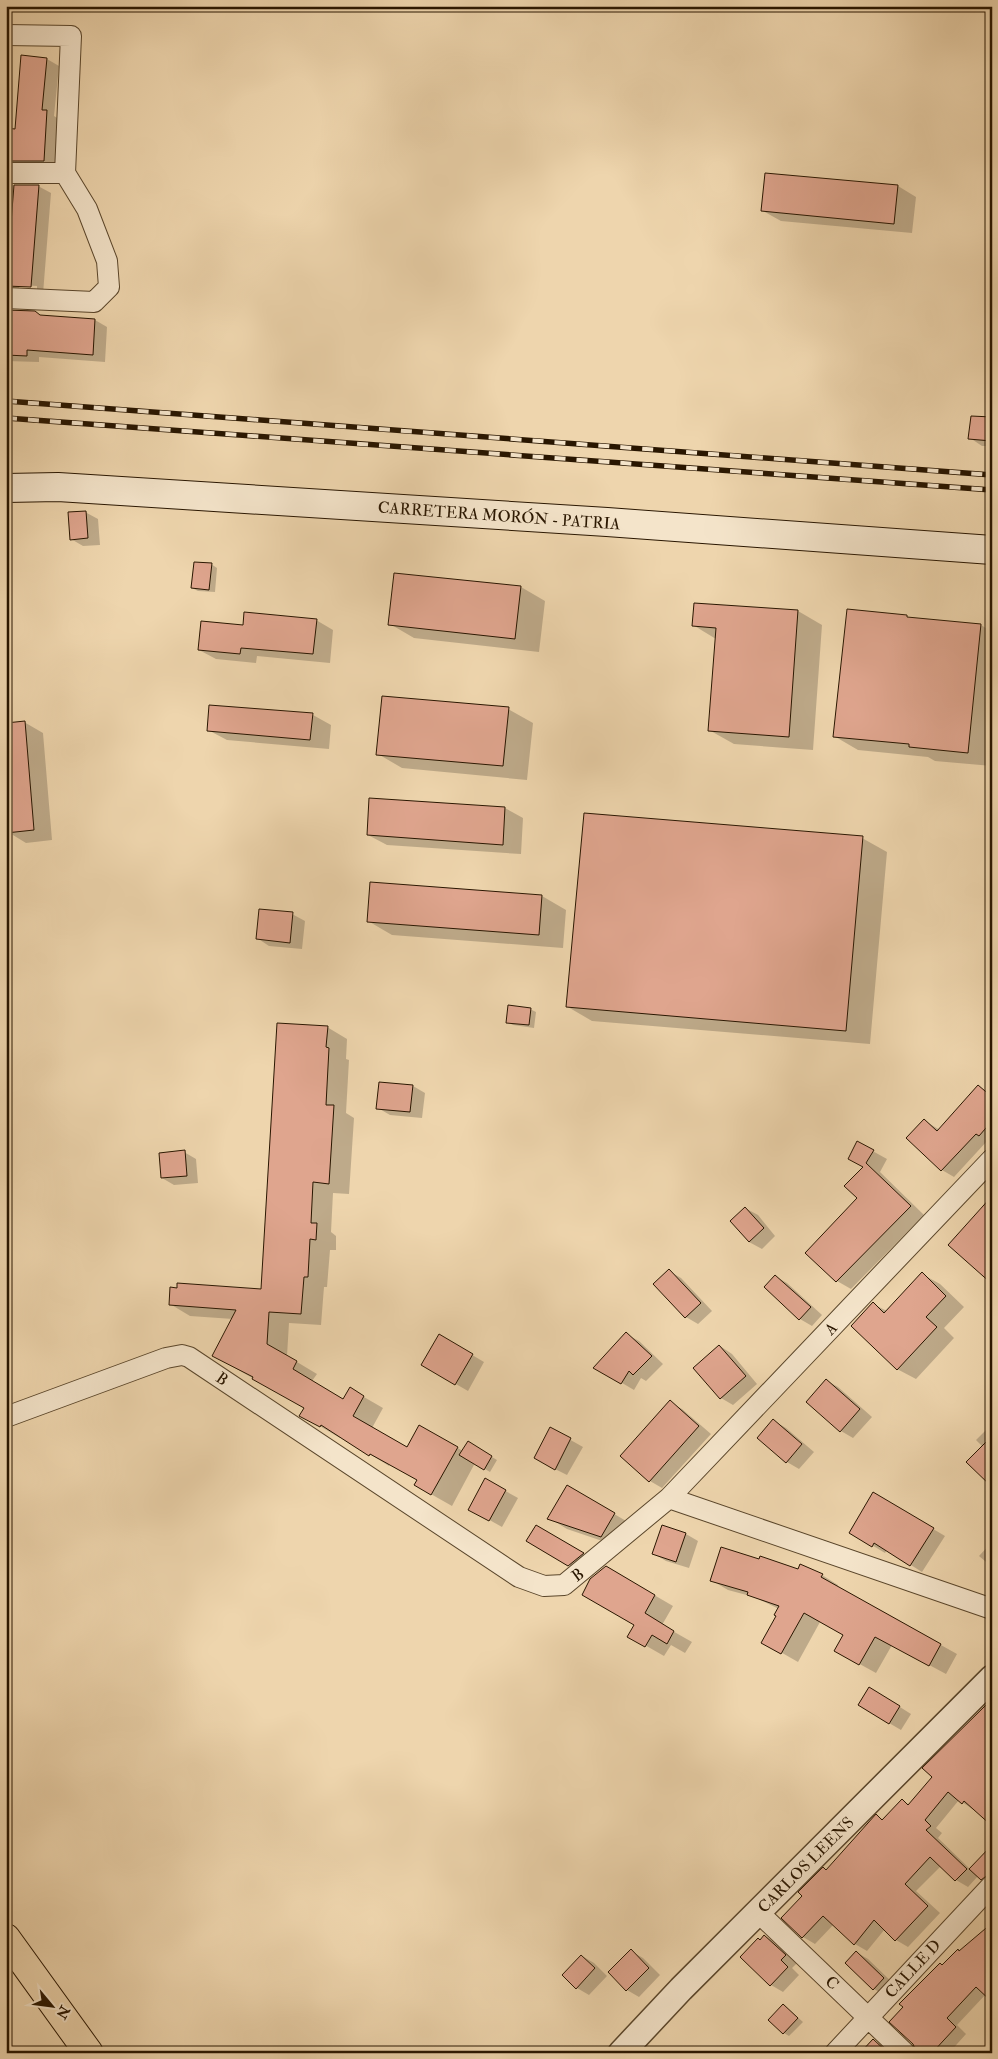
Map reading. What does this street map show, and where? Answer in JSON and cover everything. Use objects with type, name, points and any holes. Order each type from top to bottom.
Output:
[{"type":"main road","name":"CARRETERA MORÓN - PATRIA","points":[[6,488],[78,488],[606,522],[992,550]]},
{"type":"main road","points":[[6,1938],[89,2053]]},
{"type":"street","points":[[6,35],[71,36],[65,173],[87,210],[107,261],[108,286],[94,302],[6,298]]},
{"type":"street","points":[[6,173],[65,173]]},
{"type":"street","name":"A","points":[[669,1498],[992,1159]]},
{"type":"street","name":"B","points":[[6,1418],[166,1358],[182,1354],[519,1577],[544,1586],[564,1585],[669,1498]]},
{"type":"street","points":[[669,1498],[992,1608]]},
{"type":"street","name":"CARLOS LEENS","points":[[621,2053],[681,1989],[992,1678]]},
{"type":"street","name":"CALLE D","points":[[834,2053],[992,1885]]},
{"type":"street","name":"C","points":[[758,1913],[905,2053]]},
{"type":"building","points":[[21,55],[47,58],[42,110],[47,110],[44,161],[6,161],[6,128],[15,129]]},
{"type":"building","points":[[765,173],[898,185],[894,224],[761,211]]},
{"type":"building","points":[[14,185],[39,185],[31,287],[6,286]]},
{"type":"building","points":[[6,310],[35,311],[40,315],[95,319],[93,355],[27,350],[27,356],[6,355]]},
{"type":"building","points":[[971,416],[992,417],[992,441],[968,439]]},
{"type":"building","points":[[86,511],[88,538],[70,540],[68,512]]},
{"type":"building","points":[[194,562],[212,563],[209,590],[191,588]]},
{"type":"building","points":[[394,573],[521,586],[515,639],[388,625]]},
{"type":"building","points":[[694,603],[798,610],[789,737],[708,731],[716,628],[692,626]]},
{"type":"building","points":[[847,609],[981,624],[968,753],[909,747],[909,744],[833,737]]},
{"type":"building","points":[[244,612],[317,619],[313,654],[241,648],[240,654],[198,650],[201,621],[243,625]]},
{"type":"building","points":[[382,696],[509,707],[503,766],[376,755]]},
{"type":"building","points":[[209,705],[313,713],[310,740],[207,731]]},
{"type":"building","points":[[25,721],[34,830],[6,833],[6,723]]},
{"type":"building","points":[[369,798],[505,807],[503,845],[367,835]]},
{"type":"building","points":[[584,813],[863,836],[846,1031],[566,1007]]},
{"type":"building","points":[[370,882],[542,895],[539,935],[367,922]]},
{"type":"building","points":[[259,909],[293,912],[290,943],[256,939]]},
{"type":"building","points":[[508,1005],[531,1008],[529,1025],[506,1023]]},
{"type":"building","points":[[277,1023],[328,1026],[326,1047],[329,1048],[326,1105],[334,1105],[329,1184],[313,1182],[311,1223],[317,1223],[316,1240],[310,1239],[308,1277],[304,1277],[301,1314],[269,1312],[267,1344],[297,1361],[293,1369],[343,1399],[350,1387],[364,1396],[353,1416],[407,1447],[419,1425],[458,1447],[431,1495],[414,1485],[417,1480],[370,1454],[369,1456],[321,1425],[320,1427],[299,1416],[304,1408],[252,1379],[253,1377],[212,1356],[236,1310],[169,1305],[170,1287],[177,1288],[177,1283],[261,1289]]},
{"type":"building","points":[[379,1082],[413,1085],[410,1112],[376,1109]]},
{"type":"building","points":[[978,1085],[992,1097],[992,1121],[979,1136],[976,1134],[941,1171],[906,1138],[924,1119],[937,1131]]},
{"type":"building","points":[[857,1141],[874,1150],[866,1163],[911,1206],[836,1282],[805,1253],[857,1198],[844,1186],[863,1167],[848,1159]]},
{"type":"building","points":[[185,1150],[187,1176],[161,1178],[159,1153]]},
{"type":"building","points":[[992,1196],[992,1284],[948,1245]]},
{"type":"building","points":[[745,1207],[764,1228],[749,1242],[730,1221]]},
{"type":"building","points":[[669,1269],[701,1303],[685,1318],[653,1284]]},
{"type":"building","points":[[922,1272],[946,1296],[926,1317],[937,1327],[897,1370],[851,1326],[873,1302],[884,1313]]},
{"type":"building","points":[[775,1275],[811,1307],[799,1320],[764,1287]]},
{"type":"building","points":[[626,1332],[652,1356],[633,1375],[629,1371],[621,1384],[593,1368]]},
{"type":"building","points":[[439,1334],[473,1354],[455,1385],[421,1365]]},
{"type":"building","points":[[719,1345],[746,1376],[720,1399],[693,1368]]},
{"type":"building","points":[[826,1379],[860,1409],[840,1432],[806,1402]]},
{"type":"building","points":[[670,1400],[699,1426],[649,1482],[620,1456]]},
{"type":"building","points":[[773,1419],[802,1444],[786,1463],[757,1438]]},
{"type":"building","points":[[550,1427],[571,1438],[555,1470],[534,1458]]},
{"type":"building","points":[[992,1436],[992,1487],[966,1462]]},
{"type":"building","points":[[468,1441],[492,1456],[484,1470],[459,1455]]},
{"type":"building","points":[[485,1478],[506,1490],[489,1521],[468,1510]]},
{"type":"building","points":[[567,1485],[615,1513],[601,1537],[547,1519]]},
{"type":"building","points":[[873,1492],[934,1528],[910,1566],[874,1543],[872,1547],[849,1533]]},
{"type":"building","points":[[536,1525],[584,1553],[568,1566],[526,1541]]},
{"type":"building","points":[[662,1525],[686,1533],[676,1562],[652,1554]]},
{"type":"building","points":[[721,1547],[759,1559],[760,1556],[798,1569],[800,1564],[823,1574],[821,1577],[941,1644],[929,1666],[875,1637],[859,1665],[834,1651],[843,1635],[804,1613],[781,1654],[761,1643],[776,1616],[774,1615],[779,1606],[747,1595],[748,1592],[710,1581]]},
{"type":"building","points":[[606,1566],[655,1595],[645,1613],[674,1631],[667,1644],[652,1635],[645,1647],[627,1637],[634,1625],[582,1595],[590,1579]]},
{"type":"building","points":[[869,1687],[900,1706],[889,1724],[858,1705]]},
{"type":"building","points":[[986,1705],[992,1710],[992,1826],[964,1801],[962,1804],[948,1792],[925,1820],[931,1826],[926,1830],[967,1869],[955,1881],[930,1857],[905,1884],[928,1906],[895,1941],[874,1920],[854,1945],[823,1916],[802,1938],[781,1918],[802,1896],[798,1892],[823,1867],[826,1870],[876,1814],[882,1820],[902,1799],[908,1805],[932,1777],[922,1768]]},
{"type":"building","points":[[992,1845],[992,1872],[981,1880],[969,1869]]},
{"type":"building","points":[[992,1923],[992,2002],[976,1987],[947,2018],[956,2027],[932,2053],[917,2053],[913,2044],[889,2022],[903,2007],[899,2004],[940,1963],[942,1965],[958,1949],[959,1951]]},
{"type":"building","points":[[764,1935],[786,1955],[781,1960],[788,1967],[770,1986],[740,1957],[758,1938],[760,1940]]},
{"type":"building","points":[[631,1949],[649,1968],[626,1991],[608,1972]]},
{"type":"building","points":[[856,1951],[884,1978],[873,1990],[845,1963]]},
{"type":"building","points":[[581,1955],[595,1968],[576,1989],[562,1975]]},
{"type":"building","points":[[783,2004],[798,2018],[783,2034],[768,2020]]},
{"type":"building","points":[[873,2039],[888,2053],[860,2053]]},
{"type":"railway","points":[[6,401],[992,475]]},
{"type":"railway","points":[[6,418],[992,490]]}]
